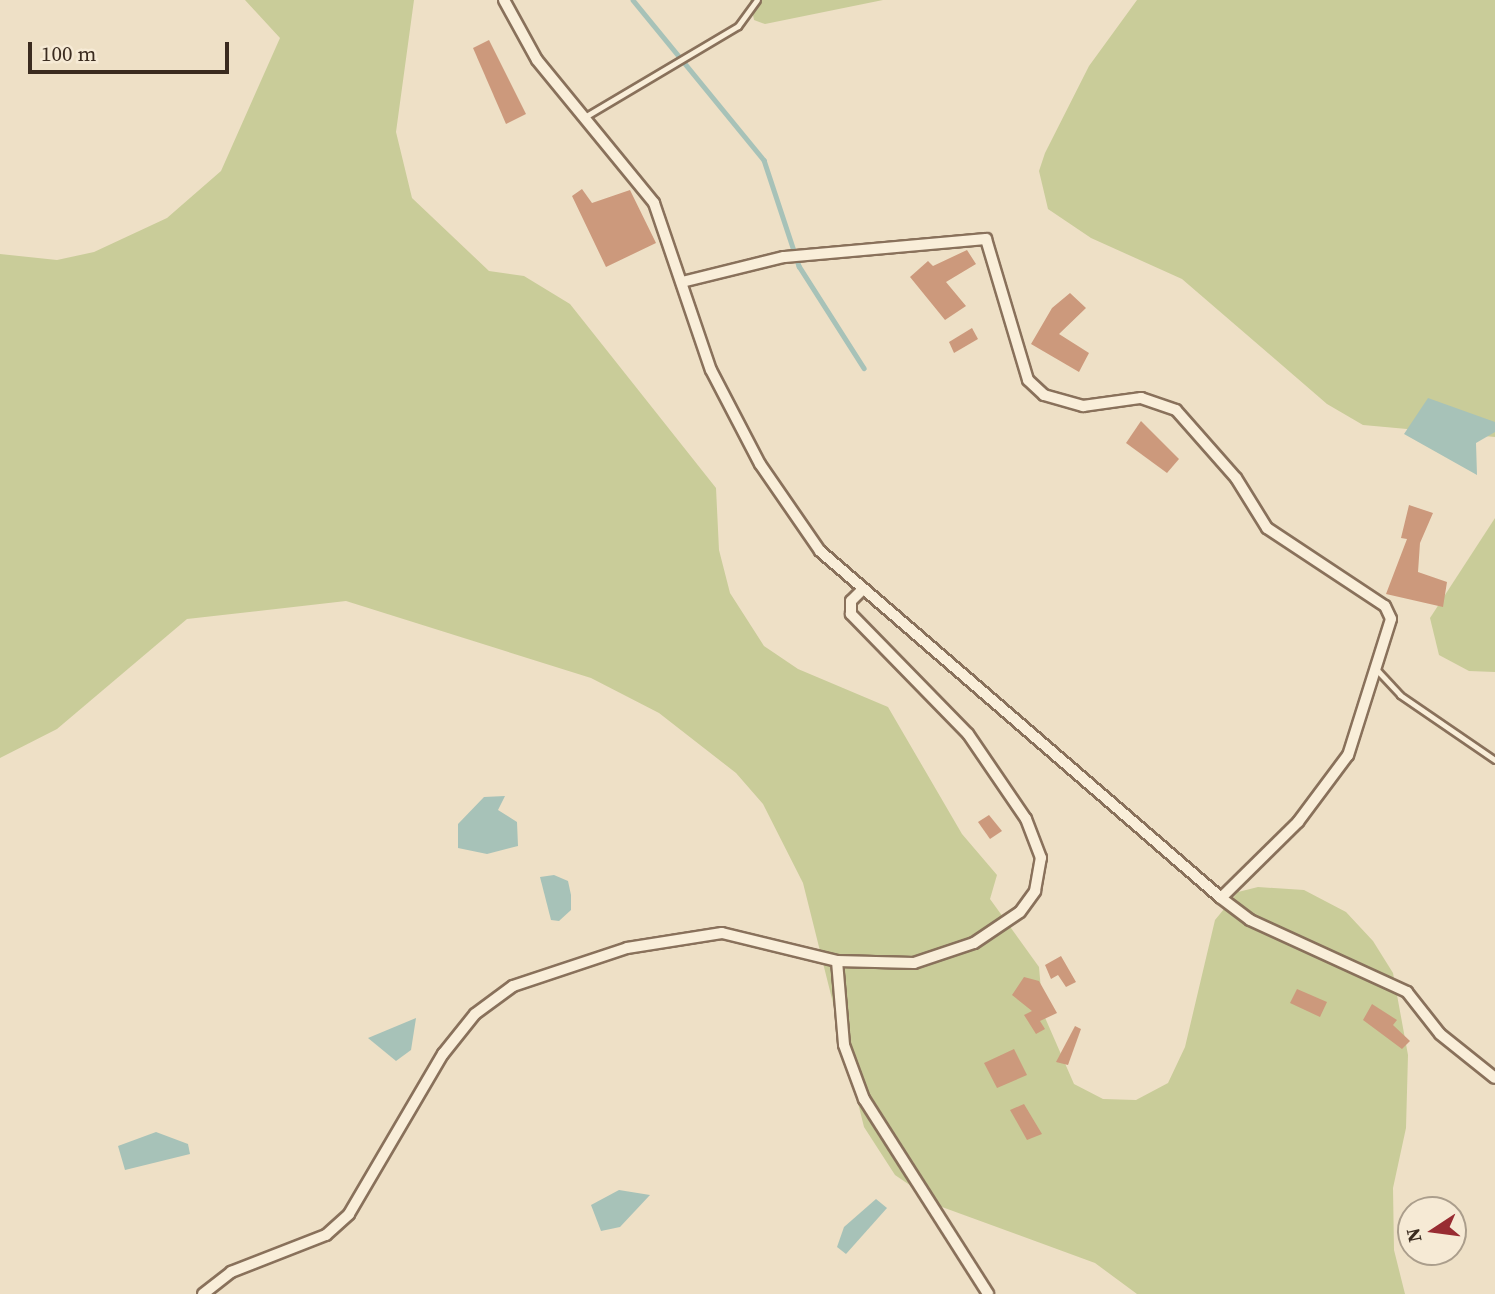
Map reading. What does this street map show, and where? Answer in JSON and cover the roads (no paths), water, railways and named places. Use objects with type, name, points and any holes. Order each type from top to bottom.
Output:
[{"type":"street","points":[[504,0],[537,60],[654,203],[711,370],[760,464],[801,530],[862,590],[1221,898],[1250,920],[1407,992],[1440,1034],[1495,1078]]},
{"type":"street","points":[[682,282],[784,257],[986,239],[1028,380],[1061,405],[1141,398],[1176,410],[1236,478],[1267,528],[1367,590],[1390,612],[1377,670],[1348,755],[1298,822],[1221,898]]},
{"type":"street","points":[[203,1294],[231,1272],[326,1235],[349,1214],[443,1054],[475,1014],[513,986],[627,948],[722,933],[837,961],[915,963],[974,943],[1030,900],[1041,858],[1026,819],[968,734],[851,614],[851,601],[862,590]]},
{"type":"street","points":[[837,961],[844,1045],[864,1099],[988,1294]]},
{"type":"lane","points":[[583,118],[671,62],[738,26],[757,0]]},
{"type":"lane","points":[[1377,670],[1400,695],[1495,760]]},
{"type":"waterway","points":[[633,0],[764,160],[799,266],[864,368]]}]
